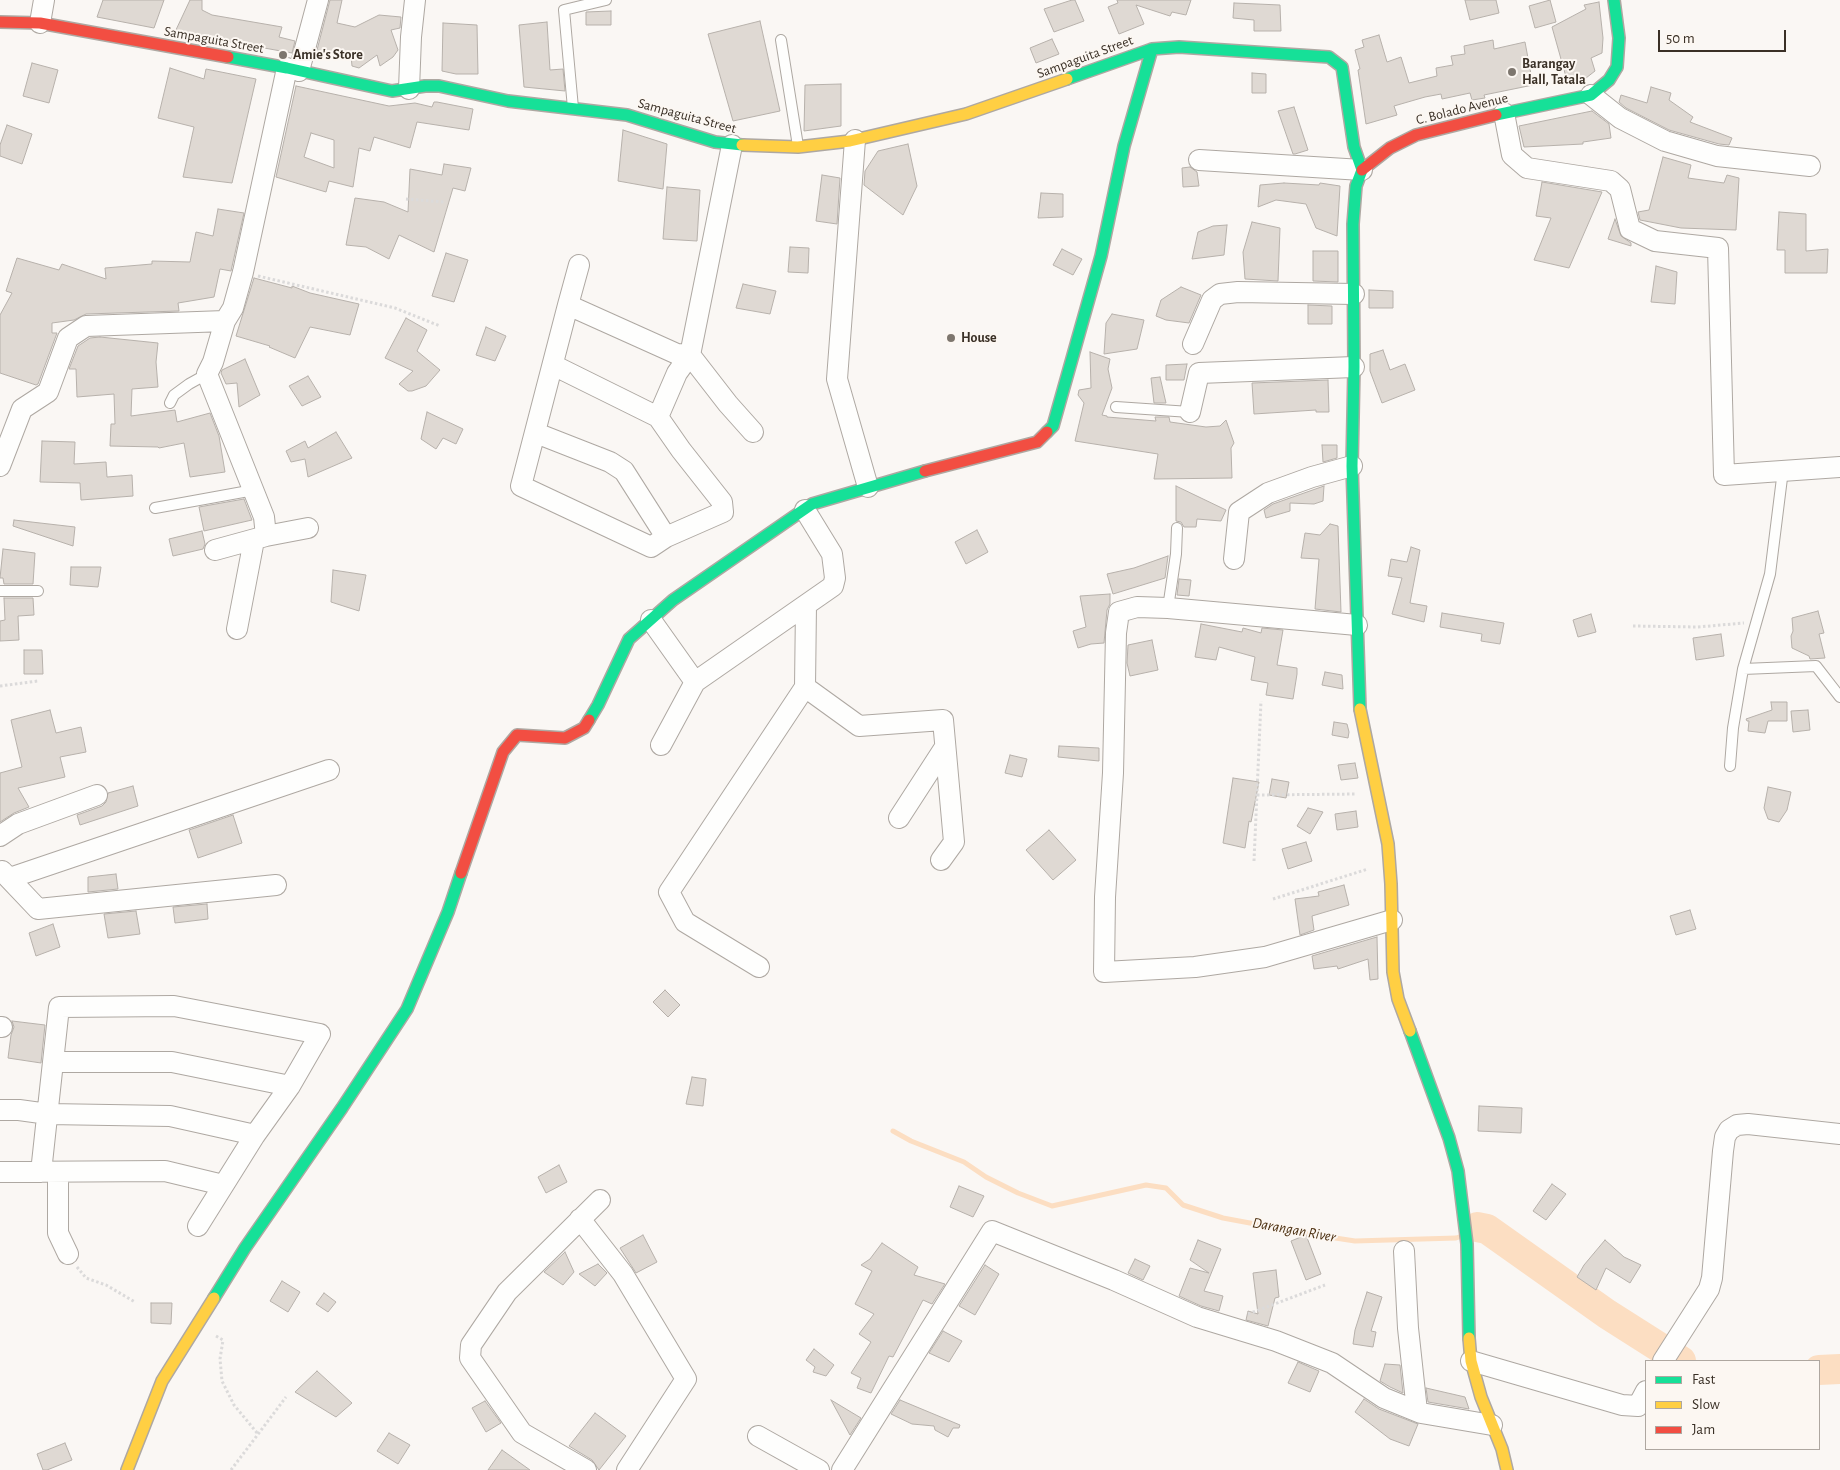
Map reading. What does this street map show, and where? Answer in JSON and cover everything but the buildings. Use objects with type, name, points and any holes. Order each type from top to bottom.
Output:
[{"type":"street","points":[[40,23],[44,0]]},
{"type":"street","points":[[238,629],[264,517],[207,374],[213,362],[225,322],[233,308],[293,70],[318,0]]},
{"type":"street","points":[[409,89],[410,37],[415,0]]},
{"type":"street","name":"C. Bolado Avenue","points":[[1362,170],[1390,148],[1416,135],[1504,113],[1591,95],[1609,80],[1618,67],[1620,38],[1614,0]]},
{"type":"street","name":"Sampaguita Street","points":[[0,22],[40,23],[293,70],[392,91],[424,86],[439,86],[508,101],[627,115],[715,142],[798,147],[855,140],[966,114],[1152,49],[1179,47],[1329,57],[1342,67],[1354,147],[1362,170]]},
{"type":"street","points":[[127,1470],[162,1381],[245,1248],[342,1108],[407,1009],[448,912],[503,752],[517,735],[565,738],[584,728],[598,705],[629,639],[673,600],[812,504],[955,462],[1036,442],[1053,426],[1101,256],[1124,146],[1152,49]]},
{"type":"street","points":[[1591,95],[1620,118],[1665,140],[1717,156],[1810,166]]},
{"type":"street","points":[[1504,113],[1512,154],[1527,168],[1611,181],[1620,189],[1630,229],[1655,242],[1718,248],[1724,475],[1840,468]]},
{"type":"street","points":[[855,140],[837,379],[868,487]]},
{"type":"street","points":[[658,417],[677,373],[690,354],[732,144]]},
{"type":"street","points":[[1199,160],[1362,170],[1356,186],[1354,215],[1352,466],[1359,705],[1390,862],[1393,972],[1398,999],[1449,1138],[1458,1171],[1467,1244],[1471,1361],[1481,1397],[1502,1449],[1507,1470]]},
{"type":"street","points":[[553,365],[658,417],[680,450],[722,502],[722,512],[666,537],[651,547],[521,486],[568,305],[580,265]]},
{"type":"street","points":[[1193,344],[1212,300],[1220,294],[1238,292],[1354,294]]},
{"type":"street","points":[[568,305],[677,354],[690,354]]},
{"type":"street","points":[[0,466],[22,409],[48,392],[68,338],[86,326],[225,322]]},
{"type":"street","points":[[690,354],[728,404],[753,432]]},
{"type":"street","points":[[1190,412],[1199,373],[1354,367]]},
{"type":"street","points":[[536,433],[610,462],[624,470],[666,537]]},
{"type":"street","points":[[1234,559],[1239,512],[1268,493],[1312,477],[1352,466]]},
{"type":"street","points":[[662,745],[695,682],[833,586],[835,578],[832,554],[805,510]]},
{"type":"street","points":[[215,550],[308,528]]},
{"type":"street","points":[[759,967],[685,922],[669,892],[805,687],[806,604]]},
{"type":"street","points":[[1357,625],[1168,608],[1137,607],[1119,612],[1116,633],[1113,773],[1105,897],[1104,972],[1195,967],[1265,958],[1392,920]]},
{"type":"street","points":[[651,620],[695,682]]},
{"type":"street","points":[[805,687],[859,726],[943,720],[954,842],[941,860]]},
{"type":"street","points":[[899,818],[945,747]]},
{"type":"street","points":[[276,885],[38,909],[5,874],[329,770]]},
{"type":"street","points":[[0,836],[18,824],[97,795]]},
{"type":"street","points":[[68,1254],[58,1233],[50,1172],[48,1114],[59,1007],[174,1006],[320,1034],[290,1086],[255,1135],[198,1226]]},
{"type":"street","points":[[53,1062],[172,1062],[290,1086]]},
{"type":"street","points":[[0,1110],[19,1110],[48,1114],[170,1116],[255,1135]]},
{"type":"street","points":[[1664,1360],[1709,1289],[1712,1278],[1723,1151],[1725,1137],[1729,1130],[1738,1125],[1748,1124],[1840,1134]]},
{"type":"street","points":[[0,1172],[165,1171],[223,1185]]},
{"type":"street","points":[[586,1470],[522,1433],[470,1358],[471,1345],[507,1292],[600,1200]]},
{"type":"street","points":[[580,1219],[623,1274],[686,1379],[627,1470]]},
{"type":"street","points":[[842,1470],[992,1231],[1114,1280],[1197,1317],[1276,1341],[1332,1363],[1384,1398],[1417,1412],[1492,1425]]},
{"type":"street","points":[[1404,1251],[1408,1328],[1417,1412]]},
{"type":"street","points":[[1471,1361],[1622,1405],[1638,1406],[1645,1393]]},
{"type":"street","points":[[758,1436],[819,1470]]},
{"type":"lane","points":[[573,109],[564,10],[606,0]]},
{"type":"lane","points":[[781,40],[798,147]]},
{"type":"lane","points":[[170,403],[174,395],[207,374]]},
{"type":"lane","points":[[1116,408],[1190,412]]},
{"type":"lane","points":[[1730,766],[1733,728],[1743,669],[1770,574],[1783,470]]},
{"type":"lane","points":[[156,508],[254,490]]},
{"type":"lane","points":[[1168,608],[1176,554],[1177,528]]},
{"type":"lane","points":[[0,591],[38,591]]},
{"type":"lane","points":[[1743,669],[1816,666],[1840,697]]},
{"type":"path","points":[[406,199],[444,202]]},
{"type":"path","points":[[243,272],[395,308],[440,326]]},
{"type":"path","points":[[1632,626],[1698,627],[1757,622]]},
{"type":"path","points":[[0,686],[38,681]]},
{"type":"path","points":[[1254,861],[1261,701]]},
{"type":"path","points":[[1257,795],[1377,794]]},
{"type":"path","points":[[1273,899],[1390,862]]},
{"type":"path","points":[[68,1254],[86,1278],[106,1285],[135,1302]]},
{"type":"path","points":[[1246,1314],[1325,1285]]},
{"type":"path","points":[[197,1326],[223,1340],[220,1359],[222,1381],[234,1405],[258,1434]]},
{"type":"path","points":[[231,1470],[286,1397]]},
{"type":"waterway","name":"Darangan River","points":[[893,1131],[911,1141],[964,1162],[986,1177],[1018,1193],[1052,1206],[1146,1185],[1166,1188],[1183,1205],[1223,1218],[1309,1234],[1355,1241],[1459,1237]]},
{"type":"waterway","name":"Darangan River","points":[[1477,1227],[1487,1229],[1607,1314],[1679,1360]]},
{"type":"waterway","name":"Darangan River","points":[[1820,1370],[1840,1369]]},
{"type":"traffic: fast","points":[[1496,115],[1591,95],[1609,80],[1617,67],[1619,38],[1614,0]]},
{"type":"traffic: fast","points":[[1067,79],[1152,49],[1179,47],[1329,57],[1342,67],[1354,147],[1362,170]]},
{"type":"traffic: fast","points":[[1047,432],[1053,426],[1101,256],[1124,146],[1152,49]]},
{"type":"traffic: fast","points":[[228,57],[392,91],[439,86],[508,101],[627,115],[715,142],[742,145]]},
{"type":"traffic: fast","points":[[1360,709],[1352,466],[1354,367],[1353,224],[1356,186],[1362,170]]},
{"type":"traffic: fast","points":[[589,720],[629,639],[673,600],[812,504],[925,471]]},
{"type":"traffic: fast","points":[[214,1298],[245,1248],[342,1108],[407,1009],[448,912],[461,873]]},
{"type":"traffic: fast","points":[[1410,1031],[1449,1138],[1458,1171],[1467,1244],[1469,1338]]},
{"type":"traffic: slow","points":[[742,145],[798,147],[850,141],[966,114],[1067,79]]},
{"type":"traffic: slow","points":[[1360,709],[1388,844],[1393,972],[1398,999],[1410,1031]]},
{"type":"traffic: slow","points":[[127,1470],[162,1381],[214,1298]]},
{"type":"traffic: slow","points":[[1469,1338],[1471,1361],[1481,1397],[1502,1449],[1507,1470]]},
{"type":"traffic: jam","points":[[0,22],[40,23],[228,57]]},
{"type":"traffic: jam","points":[[1362,170],[1390,148],[1416,135],[1496,115]]},
{"type":"traffic: jam","points":[[925,471],[1037,442],[1047,432]]},
{"type":"traffic: jam","points":[[461,873],[503,752],[517,735],[565,738],[584,728],[589,720]]},
{"type":"place","name":"Amie's Store","points":[[283,55]]},
{"type":"place","name":"Barangay Hall, Tatala","points":[[1512,72]]},
{"type":"place","name":"House","points":[[951,338]]}]
